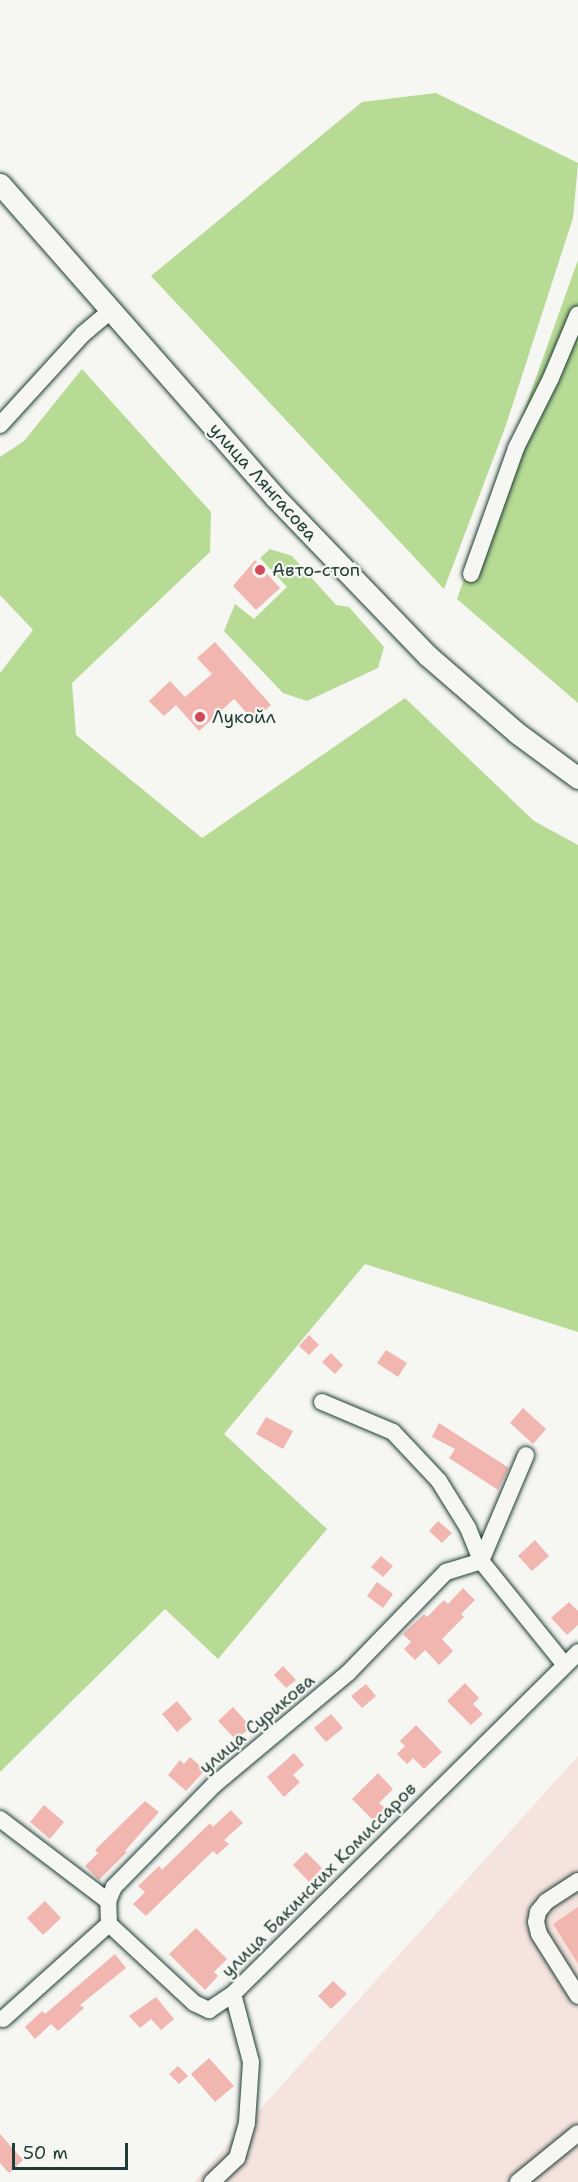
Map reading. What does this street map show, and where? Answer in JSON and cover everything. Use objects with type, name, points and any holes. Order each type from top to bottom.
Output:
[{"type":"main road","name":"улица Лянгасова","points":[[0,184],[274,497],[427,655],[517,734],[578,777]]},
{"type":"street","points":[[1,428],[84,334],[110,311]]},
{"type":"street","points":[[471,574],[516,448],[551,378],[578,314]]},
{"type":"street","points":[[322,1402],[393,1432],[439,1480],[468,1528],[481,1561],[564,1664]]},
{"type":"street","points":[[481,1561],[526,1455]]},
{"type":"street","name":"улица Сурикова","points":[[108,1901],[114,1887],[214,1785],[348,1673],[446,1572],[481,1561]]},
{"type":"street","name":"улица Бакинских Комиссаров","points":[[212,2182],[237,2158],[247,2122],[251,2062],[233,1994],[578,1652]]},
{"type":"street","points":[[0,1819],[108,1901],[109,1924],[194,2003],[209,2010],[233,1994]]},
{"type":"street","points":[[578,1881],[546,1902],[538,1912],[536,1922],[539,1934],[578,1996]]},
{"type":"street","points":[[3,2019],[109,1924]]},
{"type":"street","points":[[518,2182],[578,2133]]},
{"type":"shaded area","points":[[578,1756],[578,2182],[194,2182],[271,2097]]},
{"type":"green space","points":[[436,93],[578,163],[573,218],[506,425],[444,589],[151,276],[362,102]]},
{"type":"green space","points":[[578,260],[578,703],[457,599]]},
{"type":"green space","points":[[82,369],[211,512],[210,552],[72,683],[76,735],[202,838],[405,698],[534,821],[578,845],[578,1332],[365,1264],[224,1434],[327,1529],[218,1659],[165,1609],[0,1772],[0,673],[33,630],[0,595],[0,457],[24,441]]},
{"type":"green space","points":[[270,549],[292,556],[336,605],[349,607],[384,647],[378,668],[307,701],[283,693],[224,631],[235,604],[254,619],[287,587],[260,558]]},
{"type":"building","points":[[255,560],[280,588],[256,610],[233,586]]},
{"type":"building","points":[[215,642],[271,705],[254,721],[234,699],[199,731],[176,705],[164,716],[149,701],[170,681],[185,697],[212,674],[197,658]]},
{"type":"building","points":[[309,1335],[319,1345],[309,1355],[299,1346]]},
{"type":"building","points":[[386,1350],[407,1363],[398,1377],[377,1363]]},
{"type":"building","points":[[331,1353],[343,1365],[335,1374],[322,1362]]},
{"type":"building","points":[[523,1408],[546,1429],[533,1444],[510,1423]]},
{"type":"building","points":[[266,1417],[293,1431],[283,1449],[256,1434]]},
{"type":"building","points":[[439,1423],[509,1468],[498,1490],[449,1458],[455,1449],[432,1437]]},
{"type":"building","points":[[438,1521],[452,1533],[442,1543],[429,1531]]},
{"type":"building","points":[[535,1540],[549,1556],[532,1571],[518,1556]]},
{"type":"building","points":[[381,1556],[393,1566],[383,1577],[371,1567]]},
{"type":"building","points":[[377,1582],[393,1594],[383,1608],[367,1596]]},
{"type":"building","points":[[463,1588],[475,1600],[461,1614],[464,1617],[442,1639],[453,1651],[439,1665],[425,1650],[415,1660],[404,1649],[411,1642],[403,1634],[424,1614],[427,1617],[444,1600],[448,1604]]},
{"type":"building","points":[[569,1602],[578,1611],[578,1625],[567,1635],[551,1618]]},
{"type":"building","points":[[283,1666],[296,1680],[286,1688],[274,1675]]},
{"type":"building","points":[[465,1683],[479,1698],[473,1704],[483,1714],[471,1725],[447,1701]]},
{"type":"building","points":[[366,1684],[376,1696],[362,1708],[351,1696]]},
{"type":"building","points":[[177,1701],[192,1719],[177,1732],[162,1714]]},
{"type":"building","points":[[233,1707],[251,1727],[236,1740],[218,1721]]},
{"type":"building","points":[[331,1714],[343,1728],[326,1742],[314,1728]]},
{"type":"building","points":[[416,1725],[442,1752],[424,1769],[413,1758],[407,1764],[397,1754],[405,1746],[400,1741]]},
{"type":"building","points":[[294,1753],[304,1765],[293,1775],[300,1782],[284,1797],[267,1777]]},
{"type":"building","points":[[190,1757],[205,1770],[186,1791],[168,1775],[180,1760],[184,1764]]},
{"type":"building","points":[[378,1773],[393,1789],[379,1803],[385,1808],[373,1820],[352,1799]]},
{"type":"building","points":[[145,1801],[159,1812],[125,1851],[127,1852],[99,1880],[85,1866],[98,1853],[95,1850]]},
{"type":"building","points":[[44,1805],[64,1822],[50,1839],[30,1822]]},
{"type":"building","points":[[231,1810],[243,1823],[224,1840],[229,1844],[217,1855],[213,1851],[146,1916],[133,1904],[145,1892],[138,1886],[159,1866],[162,1870],[210,1823],[213,1827]]},
{"type":"building","points":[[306,1852],[322,1868],[309,1882],[293,1865]]},
{"type":"building","points":[[45,1901],[61,1918],[43,1935],[27,1918]]},
{"type":"building","points":[[578,1907],[578,1964],[553,1924]]},
{"type":"building","points":[[196,1928],[227,1959],[214,1972],[218,1976],[205,1990],[169,1954]]},
{"type":"building","points":[[115,1954],[126,1968],[80,2005],[84,2008],[58,2031],[51,2024],[35,2039],[25,2027],[42,2011],[45,2014]]},
{"type":"building","points":[[333,1981],[347,1994],[331,2009],[318,1996]]},
{"type":"building","points":[[156,1997],[174,2019],[161,2030],[151,2019],[140,2028],[129,2016]]},
{"type":"building","points":[[209,2058],[234,2086],[215,2102],[191,2074]]},
{"type":"building","points":[[178,2066],[188,2076],[179,2084],[169,2074]]},
{"type":"building","points":[[0,2134],[23,2160],[9,2173],[0,2163]]},
{"type":"place","name":"Авто-стоп","points":[[260,570]]},
{"type":"place","name":"Лукойл","points":[[200,717]]}]
